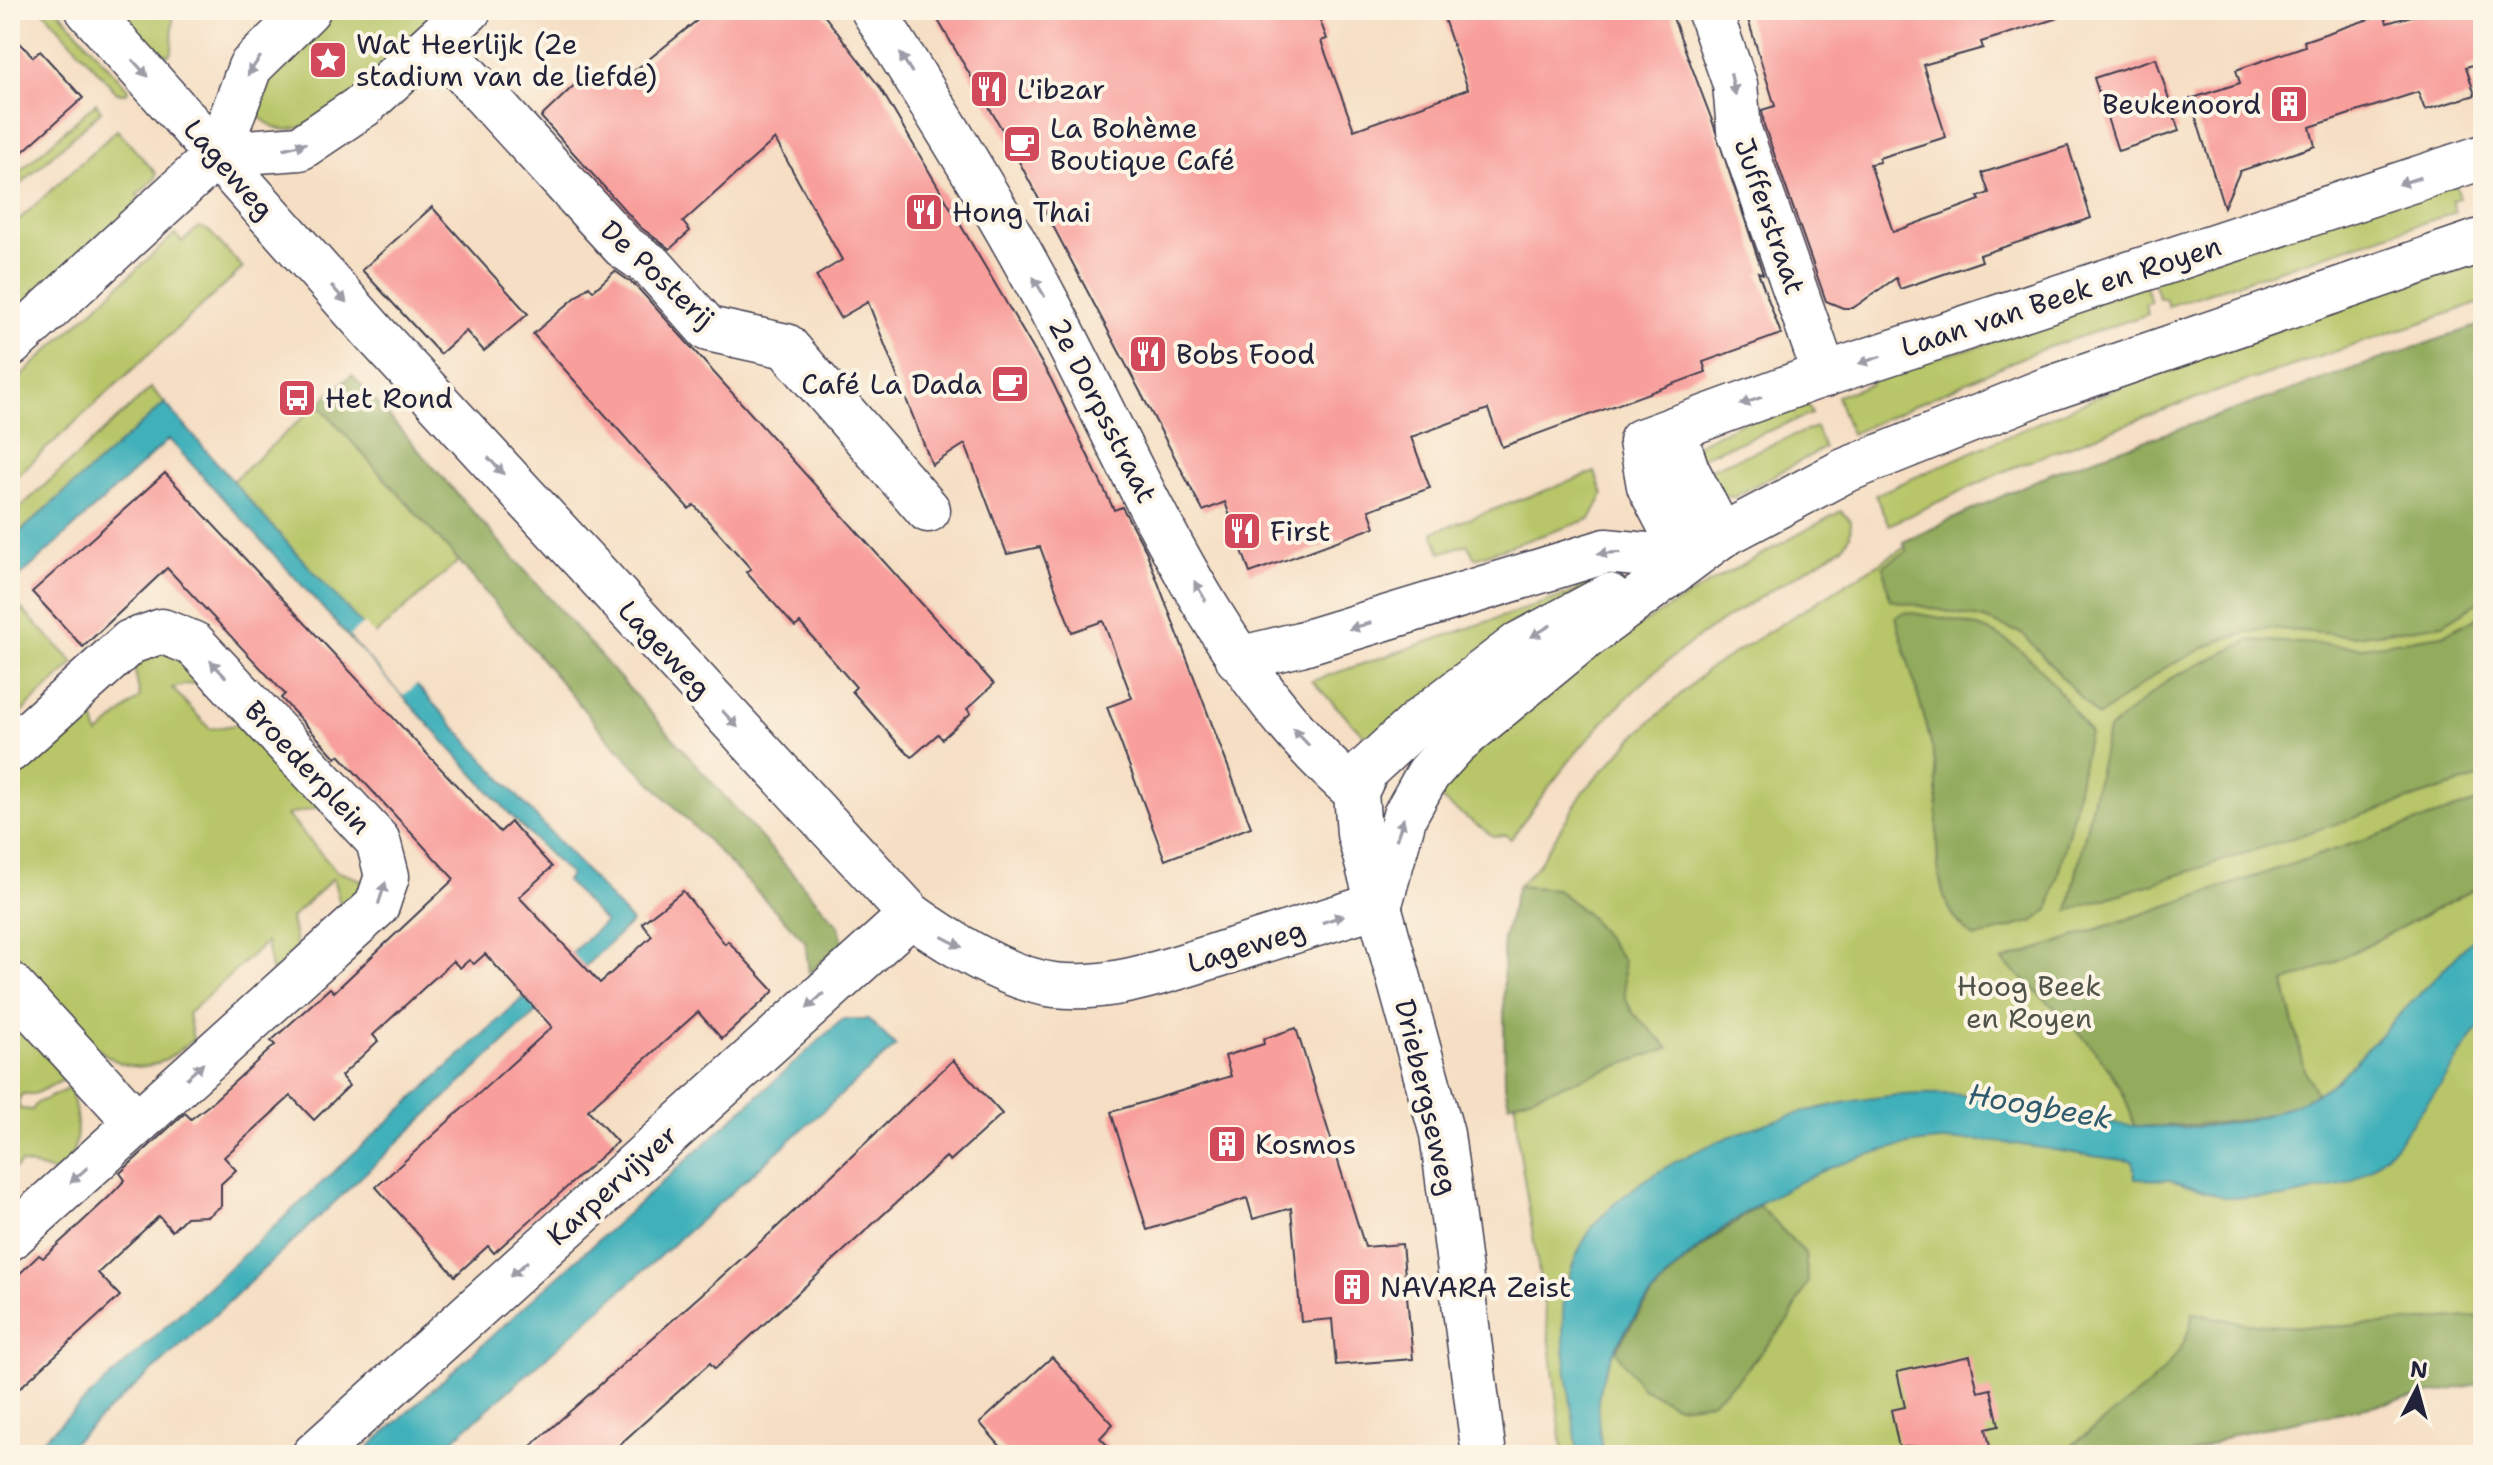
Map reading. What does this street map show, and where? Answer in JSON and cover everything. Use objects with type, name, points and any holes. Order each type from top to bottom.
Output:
[{"type":"main road","name":"Lageweg","points":[[88,10],[386,346],[911,915],[945,939],[1005,969],[1052,985],[1096,985],[1144,978],[1380,904]]},
{"type":"main road","points":[[10,345],[218,154],[250,67],[308,10]]},
{"type":"main road","points":[[218,154],[300,148],[364,105],[469,10]]},
{"type":"main road","name":"2e Dorpsstraat","points":[[873,10],[961,149],[1046,300],[1169,536],[1238,659],[1287,722],[1356,792]]},
{"type":"main road","name":"Jufferstraat","points":[[1709,10],[1735,84],[1739,130],[1825,375]]},
{"type":"main road","name":"De Posterij","points":[[435,41],[623,246],[653,267],[708,329],[786,346],[928,510]]},
{"type":"main road","name":"Laan van Beek en Royen","points":[[1704,547],[1649,486],[1657,435],[1825,375],[2483,157]]},
{"type":"main road","points":[[1356,792],[1367,769],[1387,750],[1519,644],[1844,471],[2046,390],[2483,240]]},
{"type":"main road","points":[[1238,659],[1300,644],[1606,551],[1704,547]]},
{"type":"main road","points":[[1380,904],[1405,815],[1428,774],[1456,743],[1704,547]]},
{"type":"main road","name":"Broederplein","points":[[10,750],[130,642],[162,631],[194,644],[378,841],[387,876],[377,906],[10,1238]]},
{"type":"main road","name":"Driebergseweg","points":[[1356,792],[1359,834],[1442,1134],[1484,1455]]},
{"type":"main road","name":"Karpervijver","points":[[314,1455],[911,915]]},
{"type":"main road","points":[[10,984],[137,1123]]},
{"type":"green space","points":[[43,10],[58,10],[128,89],[127,93],[117,93]]},
{"type":"green space","points":[[113,10],[173,10],[172,52],[167,56],[163,53],[157,59]]},
{"type":"green space","points":[[331,10],[445,10],[373,78],[331,111],[293,129],[275,127],[259,117],[263,86],[281,57]]},
{"type":"green space","points":[[96,103],[101,111],[10,194],[10,180]]},
{"type":"green space","points":[[117,130],[156,173],[155,179],[137,195],[145,204],[10,326],[10,228]]},
{"type":"green space","points":[[2454,179],[2460,198],[2452,200],[2456,212],[2168,306],[2165,298],[2159,298],[2152,279]]},
{"type":"green space","points":[[199,227],[209,231],[243,268],[10,482],[10,386],[175,234],[182,242]]},
{"type":"green space","points":[[2483,253],[2483,302],[2185,402],[2009,469],[1889,525],[1875,495],[2193,354]]},
{"type":"green space","points":[[2145,283],[2151,302],[2145,304],[2148,314],[2034,352],[1851,434],[1837,396],[1872,384],[1870,374],[1984,345]]},
{"type":"green space","points":[[2483,324],[2483,599],[2443,624],[2353,636],[2269,628],[2220,640],[2163,669],[2098,717],[2023,634],[1984,619],[1890,600],[1883,566],[1907,551],[1903,542],[2054,472]]},
{"type":"green space","name":"Hoog Beek en Royen","points":[[2483,341],[2483,1371],[2209,1425],[2182,1455],[1563,1455],[1550,1343],[1518,1141],[1506,980],[1515,895],[1521,887],[1518,886],[1538,865],[1584,791],[1634,737],[1707,670],[1944,523]]},
{"type":"green space","points":[[352,375],[839,926],[843,943],[809,973],[805,941],[605,735],[459,561],[318,404]]},
{"type":"green space","points":[[151,388],[165,403],[10,541],[10,517]]},
{"type":"green space","points":[[1803,392],[1812,414],[1696,459],[1696,445]]},
{"type":"green space","points":[[318,404],[459,561],[359,649],[220,492]]},
{"type":"green space","points":[[1816,427],[1824,448],[1734,497],[1710,494],[1700,473]]},
{"type":"green space","points":[[1595,472],[1603,495],[1590,519],[1475,558],[1467,544],[1441,553],[1433,532]]},
{"type":"green space","points":[[1841,511],[1851,521],[1850,536],[1843,547],[1720,623],[1648,678],[1575,754],[1511,839],[1506,835],[1493,836],[1433,794],[1453,763],[1627,633],[1713,581]]},
{"type":"green space","points":[[1614,570],[1520,632],[1373,745],[1312,681],[1578,591],[1575,581]]},
{"type":"green space","points":[[10,597],[74,663],[10,723]]},
{"type":"green space","points":[[1905,612],[1970,625],[2006,640],[2041,670],[2089,732],[2072,819],[2049,910],[2034,921],[1975,938],[1957,920],[1946,900],[1939,877],[1933,753],[1896,617]]},
{"type":"green space","points":[[2483,614],[2483,776],[2068,911],[2108,730],[2169,679],[2251,640],[2363,647],[2443,635]]},
{"type":"green space","points":[[164,649],[207,680],[172,688],[210,729],[247,723],[324,806],[287,815],[336,871],[370,883],[343,915],[333,878],[291,918],[298,957],[273,980],[266,942],[188,1014],[193,1039],[175,1054],[142,1067],[113,1060],[99,1050],[10,956],[10,774],[89,702],[98,735],[140,697],[133,661]]},
{"type":"green space","points":[[2483,800],[2483,885],[2332,963],[2284,983],[2305,1070],[2317,1095],[2270,1113],[2227,1122],[2134,1127],[2127,1103],[2100,1057],[2062,1015],[2002,961]]},
{"type":"green space","points":[[1518,886],[1557,889],[1591,918],[1623,960],[1625,998],[1633,1013],[1669,1048],[1509,1104],[1505,1086],[1503,939]]},
{"type":"green space","points":[[10,1017],[66,1079],[34,1094],[22,1094],[18,1101],[20,1109],[32,1110],[37,1103],[70,1088],[77,1133],[72,1154],[58,1173],[21,1163],[10,1173]]},
{"type":"green space","points":[[1759,1206],[1805,1253],[1808,1282],[1789,1320],[1738,1379],[1711,1402],[1677,1406],[1642,1388],[1616,1351],[1631,1326],[1677,1268]]},
{"type":"green space","points":[[2192,1312],[2264,1325],[2300,1327],[2483,1316],[2483,1383],[2234,1434],[2187,1455],[2061,1455],[2161,1373],[2188,1334]]},
{"type":"water","points":[[165,403],[262,515],[632,922],[219,1311],[59,1455],[26,1455],[605,922],[566,881],[570,875],[520,825],[169,439],[10,586],[10,541]]},
{"type":"water","points":[[2483,928],[2483,1021],[2440,1086],[2396,1144],[2372,1168],[2350,1183],[2285,1198],[2224,1197],[2170,1180],[2135,1179],[2133,1161],[2031,1146],[1955,1140],[1881,1151],[1832,1168],[1783,1191],[1736,1219],[1693,1253],[1655,1291],[1625,1333],[1603,1377],[1598,1406],[1603,1455],[1578,1455],[1563,1325],[1563,1305],[1569,1277],[1591,1229],[1605,1213],[1636,1186],[1675,1162],[1764,1124],[1812,1110],[1905,1095],[1971,1096],[2084,1120],[2159,1127],[2234,1123],[2270,1114],[2305,1100],[2337,1080]]},
{"type":"water","points":[[843,1019],[868,1019],[896,1046],[436,1455],[360,1455]]},
{"type":"pier","points":[[364,623],[418,683],[403,696],[349,636]]},
{"type":"building","points":[[710,10],[820,10],[879,86],[1051,379],[1114,510],[1122,507],[1146,551],[1251,827],[1165,860],[1107,707],[1132,698],[1103,621],[1072,632],[1040,547],[1007,554],[965,444],[932,465],[868,302],[840,318],[816,276],[842,260],[775,139],[683,222],[690,231],[670,249],[640,227],[541,117],[586,74],[598,89],[618,84]]},
{"type":"building","points":[[932,10],[1316,10],[1327,39],[1321,41],[1354,130],[1468,89],[1441,10],[1670,10],[1713,123],[1763,274],[1758,272],[1781,334],[1703,362],[1706,372],[1502,447],[1488,409],[1411,437],[1430,488],[1369,510],[1375,527],[1250,573],[1225,502],[1203,511],[1003,131]]},
{"type":"building","points":[[1745,10],[2057,10],[2058,18],[1981,42],[1983,48],[1923,65],[1946,137],[1879,158],[1880,162],[1870,164],[1893,232],[1980,200],[1978,197],[1989,193],[1982,173],[2068,146],[2091,218],[1980,255],[1982,261],[1900,289],[1896,278],[1853,308],[1843,308],[1826,301],[1764,125],[1762,110],[1775,106]]},
{"type":"building","points":[[2432,10],[2483,10],[2483,62],[2466,67],[2475,95],[2425,110],[2418,92],[2310,127],[2315,146],[2240,171],[2224,207],[2190,99],[2240,83],[2236,70],[2305,46],[2304,41],[2384,14],[2387,23]]},
{"type":"building","points":[[10,32],[33,57],[40,51],[83,98],[10,163]]},
{"type":"building","points":[[2156,58],[2179,131],[2118,151],[2094,78]]},
{"type":"building","points":[[432,207],[528,314],[484,351],[466,331],[440,354],[362,270]]},
{"type":"building","points":[[615,271],[636,286],[994,684],[967,709],[971,713],[942,739],[938,734],[912,757],[900,746],[852,691],[856,687],[800,623],[795,627],[746,572],[751,569],[694,505],[689,509],[533,334],[589,286],[593,291]]},
{"type":"building","points":[[165,473],[500,832],[511,822],[552,867],[519,897],[600,983],[652,936],[642,923],[683,891],[725,944],[728,941],[774,991],[722,1039],[698,1012],[588,1110],[617,1142],[494,1253],[488,1246],[455,1276],[376,1187],[552,1027],[485,954],[474,964],[469,960],[460,968],[453,961],[373,1035],[378,1041],[341,1076],[349,1086],[314,1120],[291,1096],[224,1157],[236,1170],[221,1184],[221,1206],[208,1216],[186,1217],[172,1231],[159,1216],[98,1273],[120,1296],[10,1397],[10,1283],[39,1255],[43,1258],[109,1197],[125,1180],[120,1173],[185,1113],[191,1119],[209,1105],[275,1045],[271,1041],[330,988],[334,992],[454,879],[339,755],[336,758],[281,698],[285,694],[167,568],[83,647],[32,592]]},
{"type":"building","name":"Kosmos","points":[[1296,1028],[1365,1247],[1402,1244],[1413,1359],[1336,1365],[1332,1319],[1301,1322],[1291,1208],[1253,1219],[1247,1198],[1147,1230],[1111,1112],[1231,1076],[1225,1056],[1264,1044],[1263,1039]]},
{"type":"building","points":[[953,1060],[1002,1114],[950,1161],[946,1157],[715,1369],[710,1363],[608,1455],[521,1455],[776,1228]]},
{"type":"building","points":[[1970,1356],[1978,1392],[1991,1389],[1999,1426],[1986,1429],[1992,1455],[1915,1455],[1913,1446],[1899,1448],[1891,1410],[1905,1407],[1897,1372]]},
{"type":"building","points":[[1052,1357],[1113,1424],[1100,1438],[1117,1455],[1008,1455],[980,1423]]},
{"type":"place","name":"Wat Heerlijk (2e stadium van de liefde)","points":[[328,60]]},
{"type":"place","name":"L'ibzar","points":[[989,89]]},
{"type":"place","name":"Beukenoord","points":[[2289,104]]},
{"type":"place","name":"La Bohème Boutique Café","points":[[1022,144]]},
{"type":"place","name":"Hong Thai","points":[[924,212]]},
{"type":"place","name":"Bobs Food","points":[[1148,354]]},
{"type":"place","name":"Café La Dada","points":[[1010,384]]},
{"type":"place","name":"Het Rond","points":[[297,398]]},
{"type":"place","name":"First","points":[[1242,531]]},
{"type":"place","name":"Kosmos","points":[[1227,1144]]},
{"type":"place","name":"NAVARA Zeist","points":[[1352,1287]]},
{"type":"water label","name":"Hoogbeek","points":[[2040,1106]]}]
